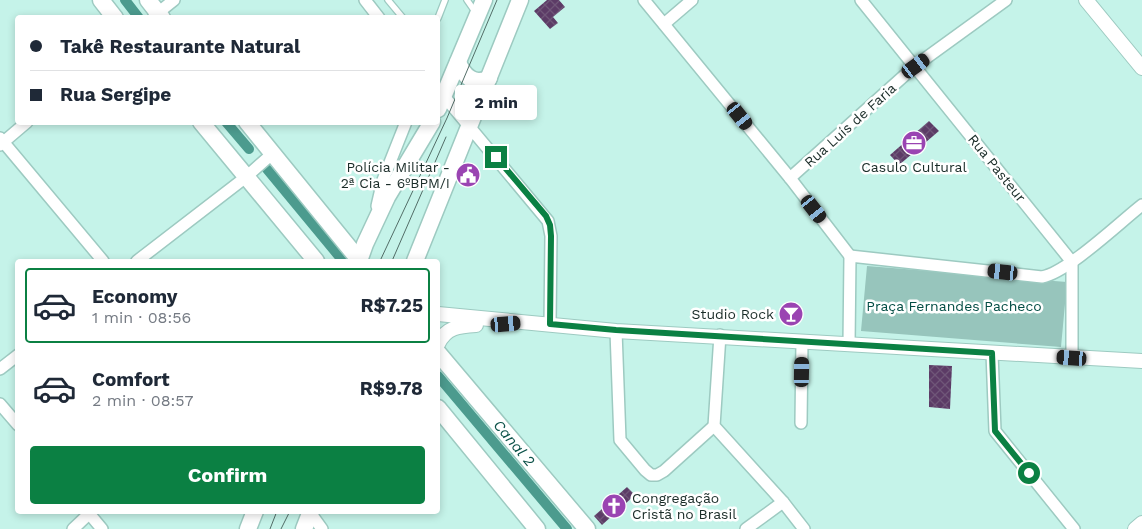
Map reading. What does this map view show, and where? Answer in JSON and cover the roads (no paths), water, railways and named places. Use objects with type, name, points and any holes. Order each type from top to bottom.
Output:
[{"type":"main road","points":[[100,0],[112,15]]},
{"type":"main road","points":[[416,259],[520,0]]},
{"type":"main road","points":[[440,96],[458,62],[481,7]]},
{"type":"main road","points":[[458,62],[462,72],[470,79],[479,81],[489,78]]},
{"type":"main road","points":[[203,125],[314,259]]},
{"type":"main road","points":[[249,125],[357,259]]},
{"type":"main road","points":[[360,259],[387,198],[430,125]]},
{"type":"main road","points":[[440,355],[587,529]]},
{"type":"main road","points":[[440,410],[537,529]]},
{"type":"main road","points":[[248,529],[254,514]]},
{"type":"street","points":[[155,12],[174,0]]},
{"type":"street","points":[[365,0],[377,15]]},
{"type":"street","points":[[644,0],[790,178],[850,256],[849,344]]},
{"type":"street","points":[[664,24],[692,0]]},
{"type":"street","name":"Rua Pasteur","points":[[861,0],[1072,262]]},
{"type":"street","name":"Rua Luís de Faria","points":[[790,178],[916,66],[1006,0]]},
{"type":"street","points":[[1086,0],[1142,68]]},
{"type":"street","points":[[440,99],[470,125],[548,221],[551,236],[550,324]]},
{"type":"street","points":[[23,125],[1,142],[100,259]]},
{"type":"street","points":[[373,226],[383,180],[405,125]]},
{"type":"street","points":[[140,259],[246,177],[272,154]]},
{"type":"street","points":[[850,256],[1042,277],[1057,272],[1072,262],[1142,205]]},
{"type":"street","points":[[1072,262],[1072,358]]},
{"type":"street","points":[[440,314],[517,323]]},
{"type":"street","points":[[440,341],[448,331],[457,326],[517,323],[1142,361]]},
{"type":"street","points":[[616,330],[620,440],[651,475],[657,475],[664,471],[714,426],[720,336]]},
{"type":"street","points":[[801,423],[802,341]]},
{"type":"street","points":[[992,353],[995,431],[1074,529]]},
{"type":"street","points":[[0,369],[15,357]]},
{"type":"street","points":[[0,404],[15,422]]},
{"type":"street","points":[[714,426],[783,502],[804,529]]},
{"type":"street","points":[[746,529],[783,502]]},
{"type":"street","points":[[72,529],[88,514]]},
{"type":"street","points":[[91,514],[102,529]]},
{"type":"street","points":[[309,516],[322,529]]},
{"type":"street","points":[[1135,529],[1142,523]]},
{"type":"lane","points":[[388,0],[400,15]]},
{"type":"lane","points":[[439,15],[445,0]]},
{"type":"lane","points":[[468,0],[481,7]]},
{"type":"waterway","name":"Canal 2","points":[[125,0],[137,15]]},
{"type":"waterway","name":"Canal 2","points":[[229,125],[249,149]]},
{"type":"waterway","name":"Canal 2","points":[[267,169],[341,259]]},
{"type":"waterway","name":"Canal 2","points":[[440,378],[567,529]]},
{"type":"tram line","points":[[381,259],[447,118],[497,0]]},
{"type":"tram line","points":[[393,259],[446,137]]},
{"type":"tram line","points":[[270,529],[276,514]]},
{"type":"tram line","points":[[281,529],[288,514]]},
{"type":"place","name":"Casulo Cultural","points":[[914,143]]},
{"type":"place","name":"Polícia Militar - 2ª Cia - 6ºBPM/I","points":[[468,175]]},
{"type":"place","name":"Studio Rock","points":[[791,314]]},
{"type":"place","name":"Congregação Cristã no Brasil","points":[[614,506]]},
{"type":"park label","name":"Praça Fernandes Pacheco","points":[[954,306]]}]
